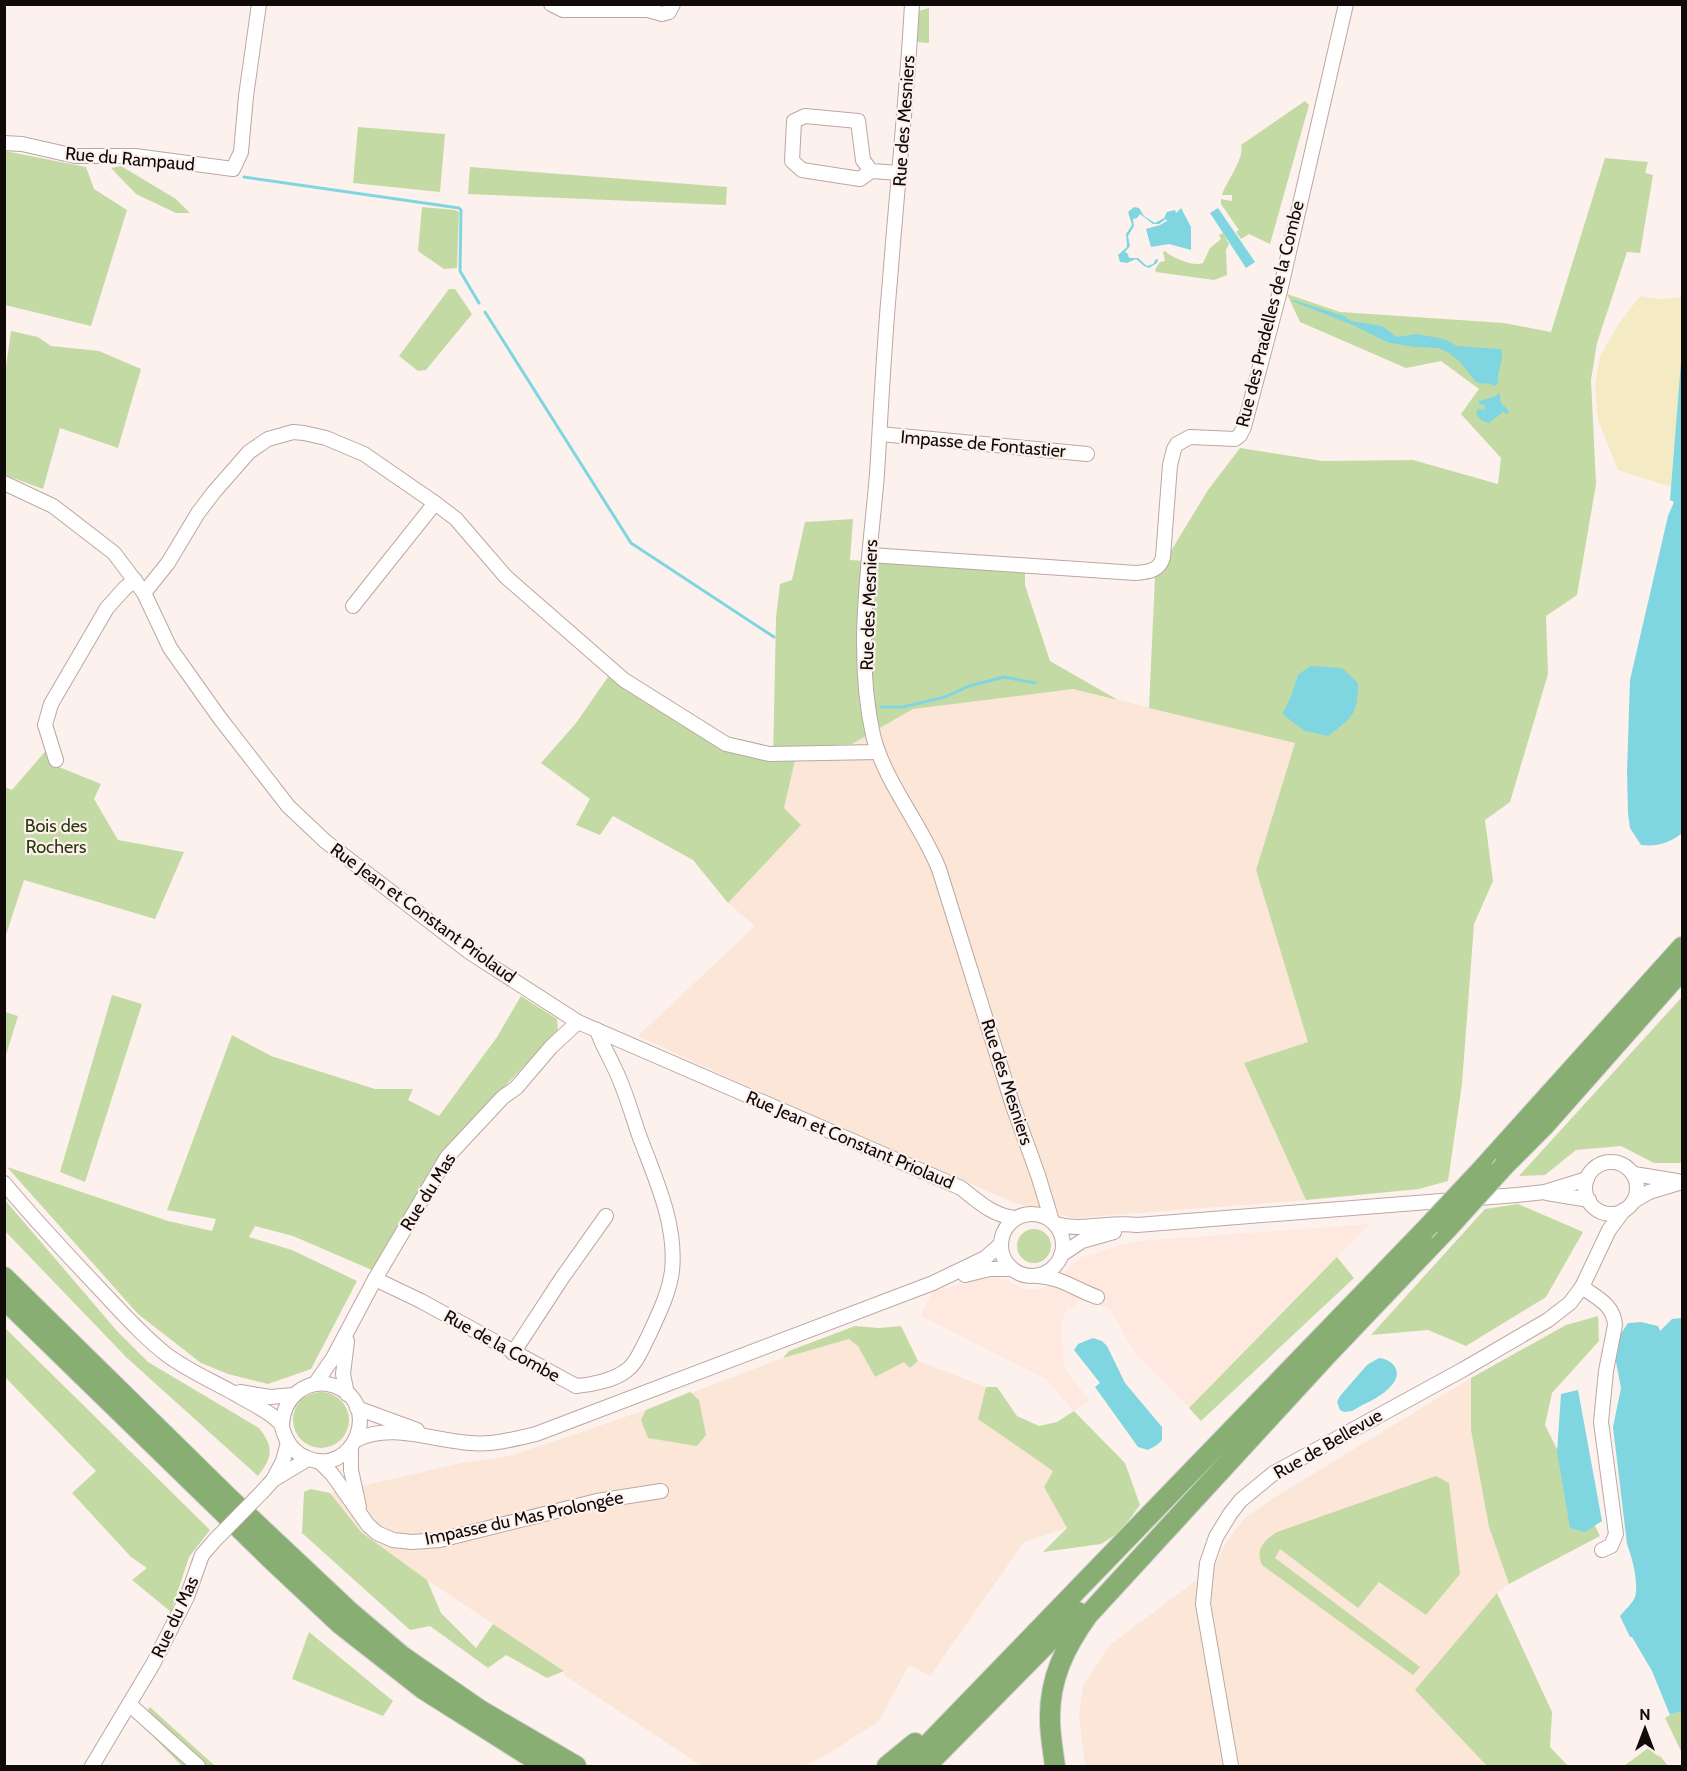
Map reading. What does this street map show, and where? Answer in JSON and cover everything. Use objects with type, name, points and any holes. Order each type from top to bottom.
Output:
[{"type":"highway","points":[[907,1767],[1424,1231],[1683,947]]},
{"type":"highway","points":[[926,1767],[1055,1637],[1138,1548],[1447,1229],[1544,1126],[1683,970]]},
{"type":"highway","points":[[4,1277],[230,1499],[349,1611],[402,1656],[480,1710],[576,1767]]},
{"type":"highway","points":[[4,1299],[265,1554],[340,1624],[423,1689],[545,1767]]},
{"type":"highway","points":[[1055,1767],[1050,1720],[1052,1687],[1062,1657],[1074,1636],[1088,1615],[1326,1356]]},
{"type":"highway","points":[[886,1767],[912,1746],[1069,1600]]},
{"type":"highway","points":[[480,1710],[588,1767]]},
{"type":"highway","points":[[518,1749],[552,1767]]},
{"type":"street","name":"Rue du Rampaud","points":[[4,143],[22,144],[75,156],[135,156],[233,169],[241,152],[246,96],[260,4]]},
{"type":"street","points":[[551,4],[563,10],[638,7],[662,14],[669,12],[673,4]]},
{"type":"street","name":"Rue des Mesniers","points":[[912,4],[866,615],[866,673],[870,717],[878,752],[939,868],[1010,1098],[1054,1222]]},
{"type":"street","name":"Rue des Pradelles de la Combe","points":[[870,555],[1136,573],[1149,571],[1159,566],[1164,557],[1173,449],[1190,437],[1235,439],[1244,427],[1280,291],[1346,4]]},
{"type":"street","points":[[871,171],[863,160],[858,121],[805,116],[794,121],[792,161],[802,170],[860,179],[871,171],[900,173]]},
{"type":"street","points":[[144,593],[168,563],[198,513],[233,469],[259,444],[268,439],[283,434],[304,433],[349,446],[384,467],[435,503],[456,519],[506,577],[624,680],[726,744],[768,754],[878,752]]},
{"type":"street","name":"Impasse de Fontastier","points":[[879,434],[1087,454]]},
{"type":"street","name":"Rue Jean et Constant Priolaud","points":[[4,483],[40,498],[67,515],[114,553],[144,593],[170,648],[219,717],[302,822],[468,951],[578,1023],[961,1188],[992,1212],[1003,1217],[1020,1216]]},
{"type":"street","points":[[353,606],[435,503]]},
{"type":"street","points":[[56,760],[45,725],[51,704],[106,608],[135,580]]},
{"type":"street","name":"Rue du Mas","points":[[315,1384],[333,1358],[375,1279],[447,1157],[503,1097],[516,1088],[551,1047],[578,1023]]},
{"type":"street","name":"Rue de la Combe","points":[[375,1279],[431,1306],[576,1386],[585,1386],[612,1377],[633,1365],[653,1327],[668,1291],[672,1273],[673,1247],[669,1222],[626,1096],[597,1030]]},
{"type":"street","points":[[1609,1162],[1623,1164],[1634,1174],[1683,1182],[1649,1192],[1611,1214],[1598,1210],[1591,1203],[1586,1186],[1587,1179],[1596,1167],[1609,1162]]},
{"type":"street","points":[[1629,1205],[1637,1187],[1634,1174]]},
{"type":"street","points":[[361,1515],[354,1491],[350,1458],[353,1444],[360,1424],[357,1408],[348,1394],[332,1385],[315,1384],[300,1390],[285,1409],[282,1425],[293,1449],[314,1460],[336,1458],[353,1444],[365,1436],[384,1432],[483,1443],[507,1441],[536,1434],[933,1283],[985,1258],[1001,1240],[1007,1225],[1020,1216],[1035,1200],[1038,1176]]},
{"type":"street","points":[[1038,1276],[1054,1267],[1074,1245],[1091,1237],[1137,1225],[1545,1192],[1587,1179]]},
{"type":"street","points":[[4,1183],[151,1341],[184,1367],[231,1392],[282,1425]]},
{"type":"street","points":[[1545,1192],[1591,1203]]},
{"type":"street","name":"Rue de Bellevue","points":[[1591,1203],[1600,1227],[1600,1246]]},
{"type":"street","name":"Rue de Bellevue","points":[[1231,1767],[1203,1604],[1207,1563],[1216,1538],[1230,1514],[1241,1500],[1275,1473],[1464,1369],[1548,1320],[1570,1303],[1582,1287],[1595,1263],[1600,1246],[1615,1220],[1629,1205]]},
{"type":"street","name":"Rue Jean et Constant Priolaud","points":[[992,1212],[1000,1226],[1001,1240]]},
{"type":"street","points":[[1020,1216],[1039,1214],[1054,1222],[1076,1228],[1137,1225]]},
{"type":"street","points":[[513,1353],[606,1216]]},
{"type":"street","points":[[1054,1222],[1061,1234],[1063,1244],[1060,1258],[1070,1287]]},
{"type":"street","points":[[1001,1240],[1006,1262],[1012,1269]]},
{"type":"street","points":[[933,1283],[990,1269],[1012,1269],[1029,1276],[1054,1277],[1070,1287],[1097,1298]]},
{"type":"street","points":[[1582,1287],[1608,1305],[1614,1316],[1615,1325],[1603,1390],[1601,1422],[1616,1534],[1611,1546],[1602,1550]]},
{"type":"street","name":"Rue du Mas","points":[[348,1394],[343,1374],[349,1327]]},
{"type":"street","points":[[231,1392],[270,1397],[294,1395]]},
{"type":"street","points":[[357,1408],[436,1438]]},
{"type":"street","name":"Rue du Mas","points":[[92,1767],[179,1614],[202,1555],[273,1480],[283,1461],[288,1442]]},
{"type":"street","name":"Rue du Mas","points":[[273,1480],[314,1460]]},
{"type":"street","name":"Impasse du Mas Prolongée","points":[[314,1460],[332,1474],[361,1515],[377,1533],[393,1540],[412,1542],[440,1540],[597,1501],[661,1491]]},
{"type":"street","points":[[129,1704],[198,1767]]},
{"type":"shaded area","points":[[1074,689],[1295,743],[1256,870],[1308,1042],[1244,1063],[1306,1200],[1073,1218],[1015,1203],[784,1103],[638,1036],[755,926],[728,903],[800,825],[784,808],[798,747],[852,744],[913,709]]},
{"type":"shaded area","points":[[1370,1224],[1189,1408],[1135,1353],[1110,1309],[1097,1304],[1078,1300],[1075,1308],[1068,1306],[1060,1326],[1065,1370],[1090,1401],[1074,1411],[1046,1379],[921,1316],[933,1291],[995,1276],[1025,1289],[1038,1289],[1051,1285],[1080,1258],[1140,1241]]},
{"type":"shaded area","points":[[849,1339],[858,1346],[875,1377],[905,1361],[910,1368],[918,1361],[986,1387],[978,1419],[1053,1471],[1044,1487],[1067,1528],[1024,1542],[930,1676],[909,1665],[879,1721],[828,1754],[803,1766],[702,1766],[564,1675],[564,1671],[427,1580],[361,1532],[330,1493],[462,1463],[510,1456],[646,1410],[783,1358]]},
{"type":"shaded area","points":[[1471,1378],[1471,1430],[1489,1527],[1509,1584],[1497,1593],[1415,1690],[1487,1766],[1085,1766],[1079,1714],[1083,1686],[1109,1646],[1214,1567],[1227,1541],[1244,1519],[1272,1499]]},
{"type":"green space","points":[[929,8],[929,43],[917,42],[919,11]]},
{"type":"green space","points":[[1305,101],[1309,105],[1270,244],[1249,234],[1241,239],[1236,232],[1239,230],[1221,204],[1221,199],[1232,201],[1232,195],[1222,195],[1238,163],[1241,145]]},
{"type":"green space","points":[[358,127],[445,134],[440,192],[353,183]]},
{"type":"green space","points":[[5,151],[86,167],[94,189],[127,210],[91,326],[5,305]]},
{"type":"green space","points":[[1605,158],[1648,162],[1645,173],[1653,175],[1640,253],[1627,252],[1597,343],[1591,380],[1596,484],[1577,595],[1546,616],[1548,674],[1510,802],[1485,820],[1493,881],[1474,924],[1462,1084],[1448,1181],[1419,1189],[1306,1200],[1244,1063],[1308,1042],[1256,870],[1295,743],[1149,708],[1155,577],[1208,490],[1240,448],[1323,461],[1413,460],[1498,484],[1501,458],[1461,414],[1479,389],[1441,361],[1406,368],[1300,322],[1287,294],[1340,312],[1504,323],[1551,332]]},
{"type":"green space","points":[[121,166],[176,199],[190,213],[176,213],[136,194],[111,168]]},
{"type":"green space","points":[[470,167],[727,187],[726,205],[468,194]]},
{"type":"green space","points":[[422,207],[459,212],[457,268],[444,269],[418,251]]},
{"type":"green space","points":[[1223,233],[1229,244],[1226,250],[1227,275],[1214,280],[1156,272],[1160,262],[1165,261],[1163,252],[1165,251],[1183,261],[1194,264],[1203,263],[1210,248],[1221,239],[1219,235]]},
{"type":"green space","points":[[449,289],[455,289],[472,314],[426,370],[418,371],[399,356]]},
{"type":"green space","points":[[11,331],[38,337],[51,346],[99,351],[141,369],[118,448],[60,428],[43,489],[5,475],[4,381]]},
{"type":"green space","points":[[853,519],[850,560],[1025,570],[1025,585],[1050,661],[1118,700],[1073,689],[913,709],[852,744],[798,747],[784,808],[801,825],[728,903],[693,860],[613,816],[600,835],[576,825],[590,799],[541,763],[576,723],[610,674],[719,747],[773,760],[776,618],[780,584],[792,580],[805,522]]},
{"type":"green space","name":"Bois des Rochers","points":[[49,747],[49,763],[101,784],[94,799],[118,840],[184,852],[155,919],[24,880],[5,938],[5,787],[12,790]]},
{"type":"green space","points":[[112,995],[142,1004],[85,1182],[60,1172]]},
{"type":"green space","points":[[521,996],[557,1019],[558,1030],[440,1155],[372,1270],[293,1236],[255,1226],[249,1237],[292,1250],[357,1281],[311,1369],[268,1384],[228,1374],[201,1363],[138,1314],[7,1167],[168,1221],[212,1231],[216,1219],[167,1210],[232,1035],[271,1056],[375,1089],[413,1089],[408,1100],[439,1116],[497,1037]]},
{"type":"green space","points":[[1682,997],[1682,1163],[1654,1163],[1621,1146],[1576,1150],[1545,1175],[1519,1176]]},
{"type":"green space","points":[[4,1012],[18,1016],[5,1058]]},
{"type":"green space","points":[[5,1200],[117,1331],[148,1362],[259,1428],[267,1441],[270,1452],[267,1463],[258,1476],[127,1358],[5,1231]]},
{"type":"green space","points":[[1518,1204],[1583,1232],[1546,1297],[1466,1346],[1428,1330],[1371,1335],[1485,1209]]},
{"type":"green space","points":[[1034,1229],[1046,1234],[1051,1246],[1046,1258],[1034,1263],[1022,1258],[1017,1246],[1022,1234]]},
{"type":"green space","points":[[1337,1257],[1354,1278],[1201,1421],[1189,1408]]},
{"type":"green space","points":[[1598,1316],[1599,1341],[1552,1393],[1545,1425],[1600,1536],[1509,1584],[1489,1527],[1471,1430],[1471,1378],[1566,1325]]},
{"type":"green space","points":[[855,1326],[879,1328],[901,1326],[918,1361],[910,1368],[904,1362],[875,1377],[858,1346],[849,1339],[783,1358],[789,1351]]},
{"type":"green space","points":[[5,1328],[210,1530],[189,1557],[171,1612],[132,1580],[147,1568],[131,1557],[72,1493],[96,1471],[5,1377]]},
{"type":"green space","points":[[986,1387],[997,1387],[1017,1416],[1039,1426],[1057,1422],[1074,1411],[1125,1463],[1140,1505],[1120,1532],[1101,1544],[1043,1552],[1067,1528],[1044,1487],[1053,1471],[978,1419]]},
{"type":"green space","points":[[315,1392],[327,1392],[341,1400],[349,1414],[347,1431],[341,1440],[327,1448],[315,1448],[298,1436],[293,1426],[293,1414],[305,1397]]},
{"type":"green space","points":[[690,1392],[699,1400],[706,1435],[697,1446],[648,1438],[641,1420],[646,1410]]},
{"type":"green space","points":[[1436,1476],[1449,1483],[1460,1574],[1426,1615],[1379,1582],[1358,1608],[1280,1549],[1275,1558],[1420,1667],[1413,1675],[1262,1565],[1260,1550],[1265,1542],[1277,1532]]},
{"type":"green space","points":[[311,1489],[330,1493],[361,1532],[427,1580],[441,1613],[476,1648],[493,1624],[564,1671],[547,1678],[506,1655],[488,1668],[430,1626],[410,1630],[302,1533],[304,1492]]},
{"type":"green space","points":[[1497,1593],[1552,1712],[1550,1747],[1568,1766],[1487,1766],[1415,1690]]},
{"type":"green space","points":[[309,1632],[393,1701],[383,1716],[292,1679]]},
{"type":"green space","points":[[150,1707],[215,1766],[182,1766],[138,1721]]},
{"type":"green space","points":[[1682,1711],[1682,1753],[1665,1718]]},
{"type":"green space","points":[[1651,1746],[1668,1766],[1624,1766]]},
{"type":"sand","points":[[1640,296],[1660,299],[1682,297],[1682,349],[1671,487],[1618,470],[1598,420],[1595,386],[1600,356],[1618,325]]},
{"type":"water","points":[[1134,207],[1139,208],[1144,216],[1155,223],[1164,218],[1167,212],[1175,210],[1176,213],[1181,208],[1191,227],[1191,250],[1169,244],[1151,247],[1146,229],[1167,221],[1166,219],[1159,224],[1153,224],[1140,214],[1133,219],[1134,226],[1128,236],[1130,246],[1125,252],[1129,258],[1138,258],[1147,266],[1158,259],[1157,263],[1149,268],[1136,259],[1127,263],[1120,262],[1118,255],[1127,247],[1126,234],[1132,225],[1128,212]]},
{"type":"water","points":[[1218,208],[1255,262],[1246,268],[1210,213]]},
{"type":"water","points":[[1293,300],[1344,316],[1351,321],[1382,326],[1397,337],[1417,334],[1444,339],[1457,346],[1501,349],[1498,383],[1494,386],[1477,383],[1459,361],[1438,348],[1389,343]]},
{"type":"water","points":[[1682,349],[1682,833],[1663,844],[1641,845],[1630,828],[1628,813],[1630,680],[1668,516],[1674,502],[1670,500]]},
{"type":"water","points":[[1499,392],[1501,403],[1509,414],[1503,412],[1489,423],[1482,421],[1476,414],[1478,409],[1484,410],[1486,406],[1479,404],[1479,401],[1496,396]]},
{"type":"water","points":[[1310,666],[1342,668],[1358,683],[1357,702],[1352,714],[1328,736],[1305,731],[1282,714],[1298,675]]},
{"type":"water","points":[[1682,1318],[1682,1711],[1670,1715],[1652,1671],[1630,1637],[1620,1616],[1634,1599],[1636,1578],[1627,1544],[1613,1427],[1621,1388],[1615,1357],[1616,1341],[1628,1323],[1641,1322],[1658,1326],[1660,1331],[1672,1319]]},
{"type":"water","points":[[1093,1338],[1102,1341],[1107,1346],[1125,1383],[1162,1427],[1162,1440],[1148,1450],[1138,1447],[1095,1387],[1100,1383],[1074,1350],[1078,1344]]},
{"type":"water","points":[[1379,1358],[1394,1365],[1397,1373],[1394,1383],[1381,1395],[1352,1411],[1340,1410],[1337,1402],[1340,1396],[1367,1365]]},
{"type":"water","points":[[1578,1390],[1602,1521],[1585,1532],[1570,1528],[1557,1452],[1561,1394]]},
{"type":"waterway","points":[[244,177],[459,208],[461,210],[460,271],[479,303]]},
{"type":"waterway","points":[[485,312],[631,543],[774,637]]},
{"type":"waterway","points":[[881,707],[903,707],[945,697],[969,686],[1004,677],[1035,683]]}]
